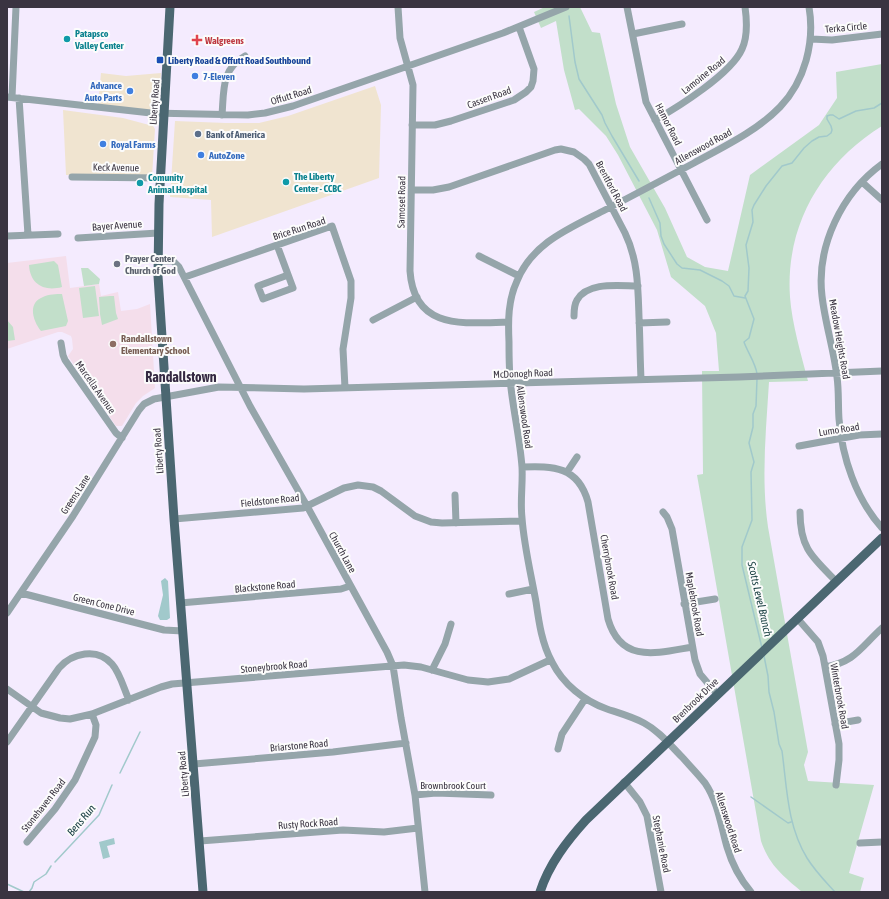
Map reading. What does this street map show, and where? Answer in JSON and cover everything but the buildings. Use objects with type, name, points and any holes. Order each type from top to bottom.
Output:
[{"type":"main road","name":"Liberty Road","points":[[170,7],[160,178],[158,261],[165,396],[182,631],[204,892]]},
{"type":"main road","name":"Brenbrook Drive","points":[[540,892],[554,861],[564,846],[586,820],[624,782],[882,538]]},
{"type":"street","points":[[16,7],[13,98],[28,235]]},
{"type":"street","name":"Samoset Road","points":[[398,7],[400,38],[413,85],[410,276],[413,288],[417,297],[429,312],[446,320],[462,323],[508,322]]},
{"type":"street","name":"Offutt Road","points":[[13,98],[72,103],[132,111],[222,115],[257,114],[278,110],[518,28],[566,7]]},
{"type":"street","name":"Hamor Road","points":[[627,7],[646,102],[707,220]]},
{"type":"street","name":"Lamoine Road","points":[[654,120],[682,104],[725,71],[737,58],[745,41],[747,20],[745,7]]},
{"type":"street","name":"Allenswood Road","points":[[749,891],[738,874],[731,858],[710,792],[699,776],[667,742],[645,723],[603,708],[585,699],[573,690],[563,679],[550,660],[541,633],[522,521],[522,467],[520,443],[510,383],[508,322],[511,295],[519,276],[528,261],[546,243],[555,236],[717,151],[756,127],[781,106],[790,94],[804,68],[811,39],[809,7]]},
{"type":"street","points":[[633,34],[682,24]]},
{"type":"street","name":"Cassen Road","points":[[412,124],[435,125],[451,122],[514,100],[526,92],[533,81],[534,68],[518,28]]},
{"type":"street","name":"Terka Circle","points":[[811,39],[832,40],[882,34]]},
{"type":"street","points":[[222,115],[227,74],[233,64],[245,56]]},
{"type":"street","name":"Brentford Road","points":[[412,190],[432,190],[449,187],[549,152],[561,150],[574,152],[584,159],[593,170],[612,206],[633,252],[638,273],[641,379]]},
{"type":"street","name":"Meadow Heights Road","points":[[882,164],[862,182],[846,201],[834,224],[822,265],[823,301],[837,373],[842,438],[859,493],[869,512],[882,528]]},
{"type":"street","name":"Keck Avenue","points":[[72,177],[160,178]]},
{"type":"street","points":[[862,182],[882,200]]},
{"type":"street","name":"Brice Run Road","points":[[185,277],[332,226],[352,285],[343,349],[345,388]]},
{"type":"street","name":"Bayer Avenue","points":[[78,238],[158,233]]},
{"type":"street","points":[[7,236],[58,234]]},
{"type":"street","points":[[277,245],[293,288],[263,299],[258,286],[288,276]]},
{"type":"street","points":[[479,256],[519,276]]},
{"type":"street","name":"Church Lane","points":[[158,261],[173,261],[180,267],[219,347],[257,419],[380,638],[392,666],[415,795],[425,892]]},
{"type":"street","points":[[574,316],[576,301],[584,293],[590,290],[602,287],[638,286]]},
{"type":"street","points":[[373,320],[417,297]]},
{"type":"street","points":[[639,323],[667,322]]},
{"type":"street","name":"Marcella Avenue","points":[[61,343],[65,360],[116,433],[122,438]]},
{"type":"street","name":"McDonogh Road","points":[[165,396],[219,387],[280,389],[345,388],[739,377],[882,371]]},
{"type":"street","name":"Greens Lane","points":[[7,613],[73,516],[136,414],[144,404],[150,400],[165,396]]},
{"type":"street","name":"Lumo Road","points":[[799,446],[858,435],[882,434]]},
{"type":"street","points":[[567,472],[577,457]]},
{"type":"street","name":"Cherrybrook Road","points":[[522,467],[553,467],[567,472],[579,481],[586,493],[608,619],[614,634],[624,646],[631,650],[647,654],[692,647]]},
{"type":"street","name":"Fieldstone Road","points":[[174,519],[302,508],[344,488],[358,485],[382,491],[407,511],[423,519],[442,523],[522,521]]},
{"type":"street","points":[[455,495],[456,523]]},
{"type":"street","name":"Maplebrook Road","points":[[663,512],[672,529],[684,604],[697,668],[704,680],[717,694]]},
{"type":"street","points":[[800,512],[800,526],[805,544],[814,559],[836,581]]},
{"type":"street","name":"Blackstone Road","points":[[180,603],[341,589],[350,586]]},
{"type":"street","points":[[509,594],[534,589]]},
{"type":"street","name":"Green Cone Drive","points":[[21,593],[164,630],[182,631]]},
{"type":"street","points":[[684,604],[715,599]]},
{"type":"street","name":"Winterbrook Road","points":[[797,618],[818,642],[823,656],[839,752],[836,785]]},
{"type":"street","points":[[432,670],[445,644],[451,624]]},
{"type":"street","points":[[825,667],[836,665],[848,660],[882,628]]},
{"type":"street","points":[[7,742],[65,662],[73,657],[82,654],[98,655],[106,658],[117,671],[129,700]]},
{"type":"street","name":"Stoneybrook Road","points":[[7,689],[41,713],[60,718],[80,718],[172,684],[392,666],[412,666],[477,682],[488,682],[509,679],[550,660]]},
{"type":"street","points":[[558,749],[562,734],[585,699]]},
{"type":"street","name":"Stonehaven Road","points":[[27,842],[55,809],[75,780],[95,736],[96,725],[92,714]]},
{"type":"street","points":[[835,724],[858,720]]},
{"type":"street","name":"Briarstone Road","points":[[194,764],[333,752],[406,743]]},
{"type":"street","name":"Stephanie Road","points":[[624,782],[640,802],[647,816],[661,892]]},
{"type":"street","name":"Brownbrook Court","points":[[415,795],[436,793],[491,795]]},
{"type":"street","name":"Rusty Rock Road","points":[[200,841],[343,830],[377,832],[418,828]]},
{"type":"street","points":[[860,843],[882,842]]},
{"type":"shaded area","points":[[545,7],[580,7],[592,32],[600,33],[616,104],[630,147],[665,208],[687,257],[705,267],[728,271],[750,175],[819,125],[837,98],[836,72],[882,64],[882,126],[861,141],[842,158],[825,177],[812,198],[801,221],[794,245],[790,270],[791,307],[797,339],[808,381],[769,382],[764,473],[768,527],[808,752],[804,765],[808,781],[874,785],[849,873],[864,878],[860,892],[802,892],[777,870],[768,857],[761,841],[697,475],[703,474],[702,371],[719,371],[716,333],[705,306],[671,277],[657,230],[618,155],[606,136],[579,109],[575,110],[564,70],[556,21],[541,28],[534,12]]},
{"type":"shaded area","points":[[101,73],[126,76],[161,73],[158,105],[154,110],[98,105]]},
{"type":"shaded area","points":[[375,86],[381,105],[379,178],[212,237],[211,200],[170,197],[175,121],[259,123],[288,116]]},
{"type":"shaded area","points":[[63,110],[123,118],[153,126],[155,129],[152,177],[66,175]]},
{"type":"shaded area","name":"Randallstown Elementary School","points":[[66,256],[70,288],[99,284],[101,296],[118,292],[121,311],[137,309],[150,304],[155,388],[136,403],[122,426],[116,426],[68,356],[73,349],[71,336],[58,332],[7,349],[7,263]]},
{"type":"shaded area","points":[[54,261],[58,265],[62,287],[49,288],[35,282],[30,272],[29,265]]},
{"type":"shaded area","points":[[81,268],[88,268],[100,279],[99,284],[84,286]]},
{"type":"shaded area","points":[[95,286],[99,316],[83,318],[79,288]]},
{"type":"shaded area","points":[[62,294],[68,321],[66,326],[41,331],[34,317],[33,308],[35,303],[45,296]]},
{"type":"shaded area","points":[[114,296],[118,319],[102,325],[99,297]]},
{"type":"shaded area","points":[[7,320],[13,327],[15,340],[7,341]]},
{"type":"shaded area","points":[[165,578],[168,581],[170,618],[167,620],[160,620],[158,616],[163,595],[161,581]]},
{"type":"shaded area","points":[[114,838],[115,844],[107,846],[110,857],[103,859],[99,842]]},
{"type":"waterway","points":[[569,16],[575,62],[579,79],[602,115],[612,136],[639,181]]},
{"type":"waterway","name":"Scotts Level Branch","points":[[757,374],[744,342],[749,338],[754,319],[745,296],[748,291],[749,268],[746,245],[753,222],[752,210],[754,205],[766,186],[782,166],[792,163],[804,148],[812,141],[819,137],[827,136],[831,133],[832,130],[827,116],[833,115],[839,119],[856,111],[874,108],[882,103]]},
{"type":"waterway","points":[[649,198],[660,223],[661,236],[664,244],[677,264],[682,268],[700,270],[729,286],[734,296],[745,298]]},
{"type":"waterway","name":"Scotts Level Branch","points":[[757,379],[756,406],[753,414],[753,427],[749,443],[754,462],[751,472],[752,520],[742,547],[742,565],[762,648]]},
{"type":"waterway","name":"Scotts Level Branch","points":[[764,656],[768,676],[769,692],[779,744],[782,751],[789,806],[795,833],[810,863],[835,892]]},
{"type":"waterway","name":"Bens Run","points":[[120,773],[140,732]]},
{"type":"waterway","name":"Bens Run","points":[[55,862],[99,815],[112,785]]},
{"type":"waterway","points":[[751,797],[788,823],[791,822]]},
{"type":"waterway","name":"Bens Run","points":[[29,892],[34,882],[46,874],[51,866]]},
{"type":"waterway","name":"Bens Run","points":[[7,884],[24,892]]},
{"type":"place","name":"Patapsco Valley Center","points":[[67,39]]},
{"type":"place","name":"Walgreens","points":[[197,40]]},
{"type":"place","name":"Liberty Road & Offutt Road Southbound","points":[[160,60]]},
{"type":"place","name":"7-Eleven","points":[[195,76]]},
{"type":"place","name":"Advance Auto Parts","points":[[130,91]]},
{"type":"place","name":"Bank of America","points":[[198,134]]},
{"type":"place","name":"Royal Farms","points":[[103,144]]},
{"type":"place","name":"AutoZone","points":[[201,155]]},
{"type":"place","name":"The Liberty Center - CCBC","points":[[286,182]]},
{"type":"place","name":"Comunity Animal Hospital","points":[[140,183]]},
{"type":"place","name":"Prayer Center Church of God","points":[[117,264]]},
{"type":"place","name":"Randallstown Elementary School","points":[[113,344]]},
{"type":"district","name":"Randallstown","points":[[181,377]]}]
